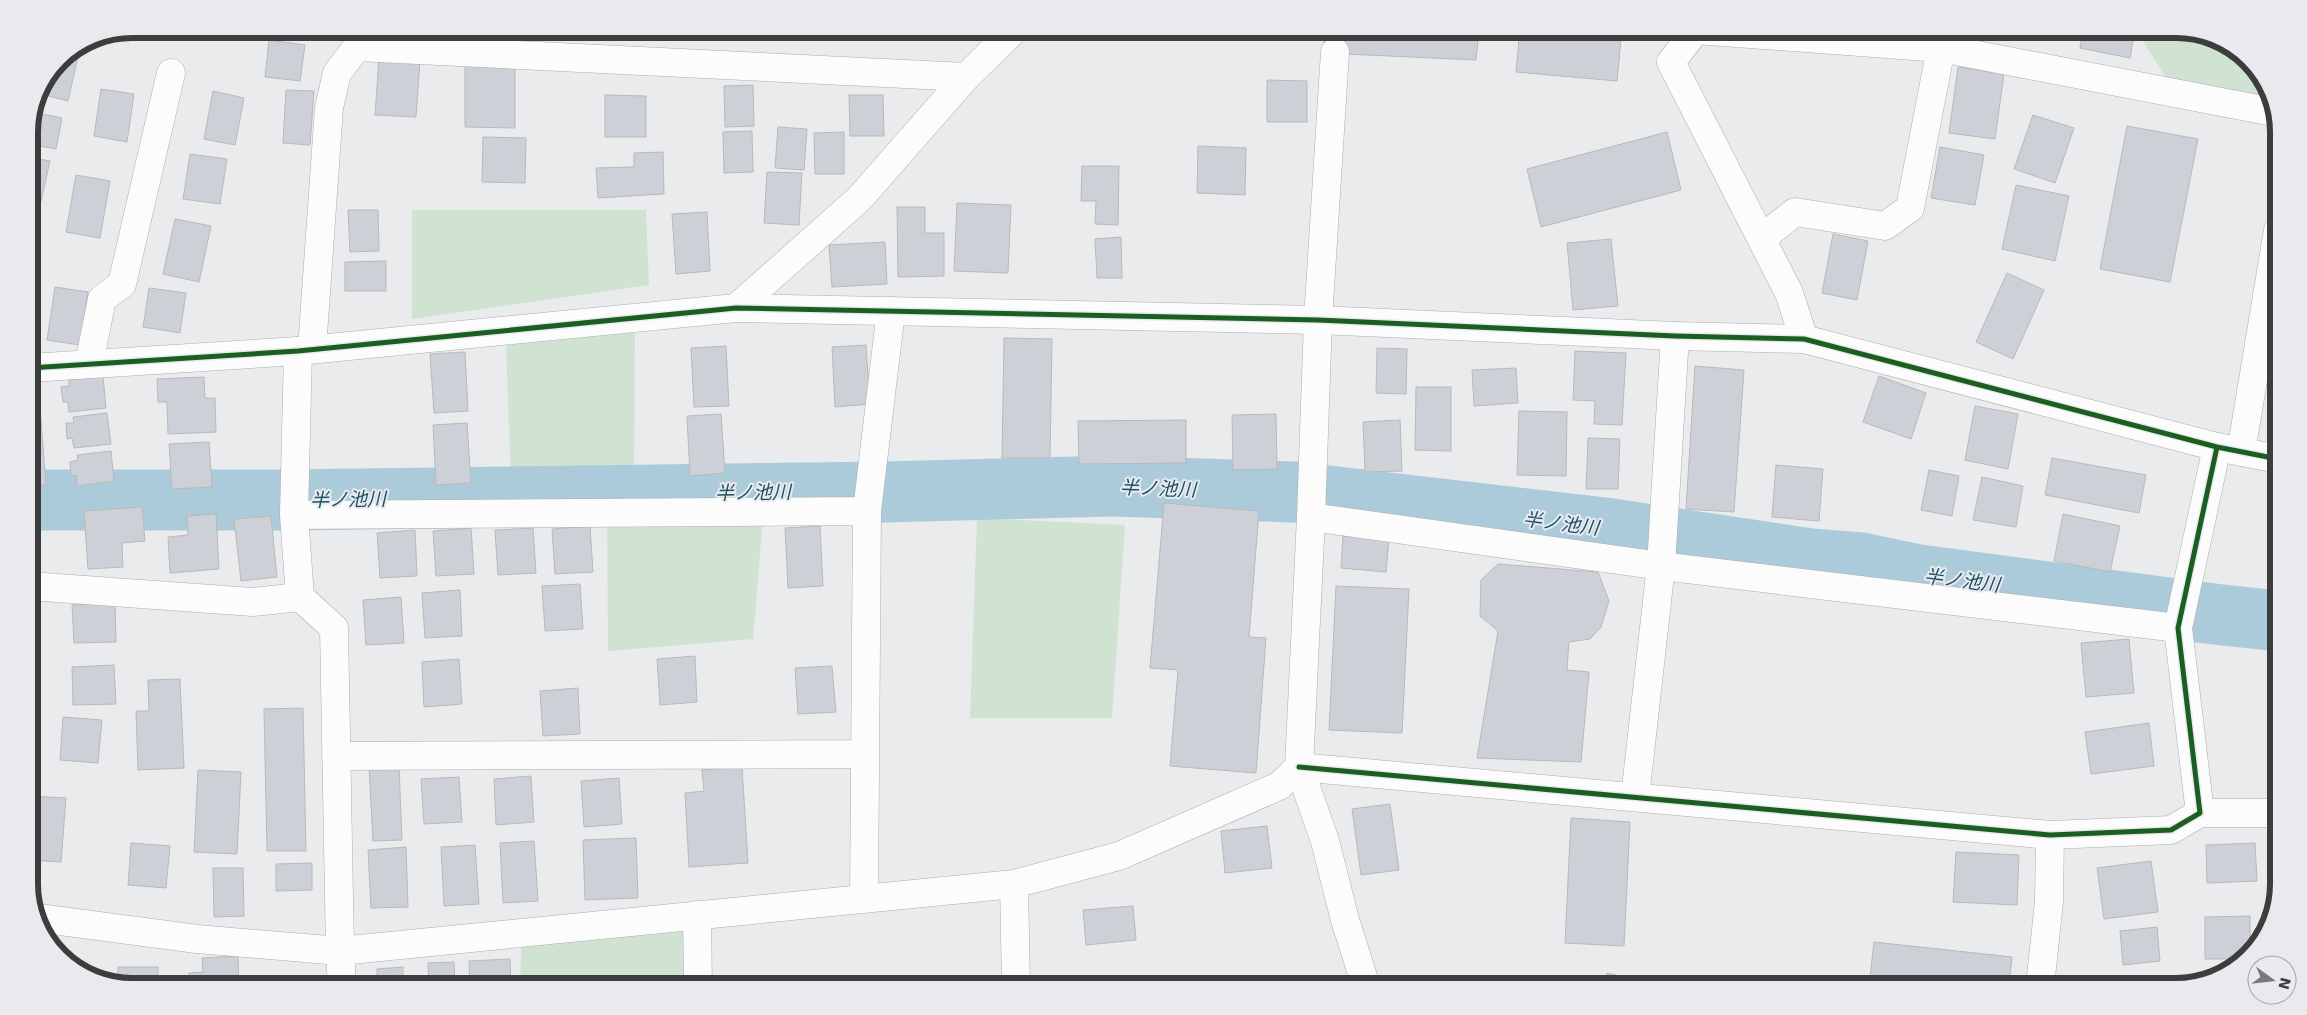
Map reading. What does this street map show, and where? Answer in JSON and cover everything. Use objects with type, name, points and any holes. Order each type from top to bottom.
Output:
[{"type":"street","points":[[342,978],[334,628],[300,596],[294,516],[305,350],[329,108],[337,73],[366,38],[966,77]]},
{"type":"street","points":[[736,308],[859,199],[966,77],[1006,38]]},
{"type":"street","points":[[1690,38],[1671,62],[1790,293],[1804,339]]},
{"type":"street","points":[[1805,38],[1941,48],[2267,111]]},
{"type":"street","points":[[1762,238],[1795,212],[1885,226],[1910,208],[1941,48]]},
{"type":"street","points":[[1335,52],[1318,320],[1299,766],[1325,841],[1344,920],[1363,978]]},
{"type":"street","points":[[89,364],[102,299],[122,284],[171,73]]},
{"type":"street","points":[[2200,813],[2178,628],[2229,449],[2269,269]]},
{"type":"street","points":[[38,367],[305,350],[736,308],[1318,320],[1675,336],[1804,339],[2229,449],[2269,457]]},
{"type":"street","points":[[864,899],[867,511],[891,311]]},
{"type":"street","points":[[1635,797],[1662,566],[1675,336]]},
{"type":"street","points":[[294,516],[867,511]]},
{"type":"street","points":[[1311,517],[1662,566],[2178,628]]},
{"type":"street","points":[[38,590],[253,602],[300,596]]},
{"type":"street","points":[[336,756],[865,754]]},
{"type":"street","points":[[1299,766],[2050,835],[2172,830],[2200,813],[2270,813]]},
{"type":"street","points":[[44,919],[197,939],[340,951],[1014,884],[1119,856],[1279,786],[1299,766]]},
{"type":"street","points":[[2041,978],[2049,902],[2050,835]]},
{"type":"street","points":[[1014,884],[1016,978]]},
{"type":"street","points":[[697,916],[698,978]]},
{"type":"green space","points":[[2141,38],[2194,39],[2222,50],[2242,65],[2254,79],[2265,101],[2267,111],[2176,93]]},
{"type":"green space","points":[[412,210],[646,210],[649,285],[412,319]]},
{"type":"green space","points":[[635,332],[634,475],[511,479],[506,343]]},
{"type":"green space","points":[[607,513],[763,517],[753,639],[608,651]]},
{"type":"green space","points":[[977,518],[1125,525],[1112,718],[970,718]]},
{"type":"green space","points":[[697,915],[698,978],[520,978],[522,933]]},
{"type":"building","points":[[1324,38],[1478,38],[1476,60],[1323,53]]},
{"type":"building","points":[[1519,38],[1621,38],[1617,81],[1516,72]]},
{"type":"building","points":[[2082,38],[2133,38],[2130,58],[2080,48]]},
{"type":"building","points":[[269,40],[305,45],[300,81],[265,77]]},
{"type":"building","points":[[79,54],[68,101],[45,95],[57,74]]},
{"type":"building","points":[[379,58],[420,60],[416,117],[375,115]]},
{"type":"building","points":[[465,65],[515,66],[515,128],[465,127]]},
{"type":"building","points":[[1958,67],[2004,74],[1995,139],[1949,133]]},
{"type":"building","points":[[1267,80],[1307,81],[1307,122],[1267,122]]},
{"type":"building","points":[[753,85],[754,126],[725,127],[724,86]]},
{"type":"building","points":[[101,89],[134,94],[127,142],[94,136]]},
{"type":"building","points":[[286,90],[314,91],[310,145],[283,143]]},
{"type":"building","points":[[213,91],[244,98],[235,145],[204,139]]},
{"type":"building","points":[[605,95],[646,96],[646,137],[605,137]]},
{"type":"building","points":[[849,95],[883,95],[884,136],[850,136]]},
{"type":"building","points":[[39,113],[62,118],[56,149],[38,146]]},
{"type":"building","points":[[2033,115],[2074,128],[2055,183],[2014,169]]},
{"type":"building","points":[[2127,126],[2198,139],[2170,282],[2100,269]]},
{"type":"building","points":[[778,127],[807,129],[804,170],[775,168]]},
{"type":"building","points":[[752,131],[753,172],[724,173],[723,132]]},
{"type":"building","points":[[844,132],[844,174],[815,174],[814,133]]},
{"type":"building","points":[[1667,132],[1681,190],[1541,227],[1527,169]]},
{"type":"building","points":[[483,137],[526,138],[525,183],[482,182]]},
{"type":"building","points":[[1198,146],[1246,148],[1245,195],[1197,193]]},
{"type":"building","points":[[1940,147],[1984,155],[1975,205],[1931,198]]},
{"type":"building","points":[[663,152],[664,194],[598,198],[596,168],[634,167],[634,153]]},
{"type":"building","points":[[190,154],[227,159],[220,204],[183,199]]},
{"type":"building","points":[[38,159],[50,161],[40,206],[38,206]]},
{"type":"building","points":[[1082,166],[1119,166],[1118,225],[1095,224],[1096,201],[1081,201]]},
{"type":"building","points":[[767,172],[802,173],[799,225],[764,223]]},
{"type":"building","points":[[76,175],[110,181],[100,238],[66,232]]},
{"type":"building","points":[[2016,185],[2069,196],[2055,261],[2002,249]]},
{"type":"building","points":[[957,203],[1011,205],[1008,273],[954,271]]},
{"type":"building","points":[[897,207],[925,207],[925,233],[944,233],[944,276],[898,277]]},
{"type":"building","points":[[348,210],[378,210],[379,251],[350,252]]},
{"type":"building","points":[[707,212],[710,271],[676,274],[672,214]]},
{"type":"building","points":[[175,219],[211,226],[199,282],[163,274]]},
{"type":"building","points":[[1833,234],[1868,241],[1857,300],[1822,293]]},
{"type":"building","points":[[1121,237],[1122,278],[1097,278],[1095,239]]},
{"type":"building","points":[[1611,239],[1618,306],[1573,310],[1567,243]]},
{"type":"building","points":[[885,242],[887,284],[832,287],[829,245]]},
{"type":"building","points":[[386,261],[386,291],[345,291],[345,262]]},
{"type":"building","points":[[2007,273],[2044,290],[2013,359],[1976,342]]},
{"type":"building","points":[[55,287],[88,292],[80,345],[47,340]]},
{"type":"building","points":[[149,288],[186,293],[180,333],[143,327]]},
{"type":"building","points":[[1004,338],[1052,339],[1050,458],[1002,458]]},
{"type":"building","points":[[866,345],[870,404],[835,407],[832,347]]},
{"type":"building","points":[[726,346],[729,406],[694,407],[691,348]]},
{"type":"building","points":[[1377,348],[1407,349],[1406,394],[1376,393]]},
{"type":"building","points":[[1575,351],[1626,353],[1622,425],[1594,424],[1595,401],[1573,400]]},
{"type":"building","points":[[465,352],[468,411],[434,413],[430,354]]},
{"type":"building","points":[[1695,366],[1744,370],[1734,512],[1686,509]]},
{"type":"building","points":[[1516,368],[1518,403],[1474,406],[1472,370]]},
{"type":"building","points":[[103,376],[106,408],[69,412],[68,402],[63,402],[61,387],[69,386],[69,380]]},
{"type":"building","points":[[1879,376],[1926,393],[1911,439],[1863,422]]},
{"type":"building","points":[[204,377],[205,398],[215,398],[216,432],[168,434],[167,402],[158,402],[157,379]]},
{"type":"building","points":[[38,382],[46,485],[38,485]]},
{"type":"building","points":[[1416,387],[1451,387],[1451,451],[1415,450]]},
{"type":"building","points":[[1975,406],[2018,414],[2008,469],[1965,460]]},
{"type":"building","points":[[1519,411],[1567,412],[1566,476],[1517,475]]},
{"type":"building","points":[[107,413],[111,444],[74,448],[72,438],[67,439],[66,423],[74,423],[73,417]]},
{"type":"building","points":[[721,414],[725,473],[690,476],[687,416]]},
{"type":"building","points":[[1276,414],[1277,469],[1233,470],[1232,415]]},
{"type":"building","points":[[1186,420],[1186,463],[1079,464],[1078,421]]},
{"type":"building","points":[[1400,420],[1402,471],[1365,472],[1363,422]]},
{"type":"building","points":[[467,423],[471,483],[436,485],[433,425]]},
{"type":"building","points":[[1588,438],[1620,439],[1618,489],[1586,489]]},
{"type":"building","points":[[209,442],[212,487],[172,489],[169,444]]},
{"type":"building","points":[[111,451],[114,481],[77,486],[76,475],[71,476],[70,462],[78,460],[77,455]]},
{"type":"building","points":[[2052,458],[2146,475],[2139,513],[2045,495]]},
{"type":"building","points":[[1776,465],[1823,469],[1819,521],[1772,517]]},
{"type":"building","points":[[1929,470],[1959,476],[1952,516],[1921,510]]},
{"type":"building","points":[[1982,477],[2023,486],[2016,527],[1973,520]]},
{"type":"building","points":[[1164,503],[1259,511],[1249,637],[1266,638],[1256,773],[1170,766],[1178,670],[1150,668]]},
{"type":"building","points":[[142,507],[145,541],[122,543],[123,567],[88,569],[84,511]]},
{"type":"building","points":[[216,514],[219,569],[170,573],[168,537],[188,535],[187,516]]},
{"type":"building","points":[[2063,514],[2120,526],[2110,572],[2054,561]]},
{"type":"building","points":[[271,516],[277,577],[241,581],[234,519]]},
{"type":"building","points":[[590,526],[593,572],[555,574],[552,529]]},
{"type":"building","points":[[820,526],[823,586],[788,588],[785,528]]},
{"type":"building","points":[[471,528],[474,574],[436,576],[433,531]]},
{"type":"building","points":[[533,528],[536,573],[498,575],[495,530]]},
{"type":"building","points":[[415,530],[417,576],[380,578],[377,533]]},
{"type":"building","points":[[1343,536],[1389,539],[1386,572],[1341,568]]},
{"type":"building","points":[[1498,564],[1598,572],[1609,601],[1601,627],[1590,639],[1569,642],[1567,670],[1589,672],[1581,762],[1477,758],[1498,631],[1480,616],[1481,580]]},
{"type":"building","points":[[2270,565],[2270,598],[2268,598]]},
{"type":"building","points":[[580,584],[583,629],[545,631],[542,586]]},
{"type":"building","points":[[1336,586],[1409,589],[1402,733],[1329,730]]},
{"type":"building","points":[[460,590],[462,636],[425,638],[422,593]]},
{"type":"building","points":[[401,597],[404,643],[366,645],[363,600]]},
{"type":"building","points":[[115,603],[116,642],[74,643],[72,605]]},
{"type":"building","points":[[2129,639],[2134,693],[2086,697],[2081,643]]},
{"type":"building","points":[[695,656],[697,702],[660,705],[657,659]]},
{"type":"building","points":[[459,659],[462,704],[424,707],[422,662]]},
{"type":"building","points":[[114,665],[116,704],[73,705],[72,667]]},
{"type":"building","points":[[832,666],[836,712],[798,714],[795,668]]},
{"type":"building","points":[[180,679],[184,768],[138,770],[136,711],[149,711],[148,680]]},
{"type":"building","points":[[578,688],[580,734],[543,736],[540,691]]},
{"type":"building","points":[[303,708],[306,851],[267,851],[264,709]]},
{"type":"building","points":[[63,717],[102,720],[98,763],[60,760]]},
{"type":"building","points":[[2149,723],[2154,766],[2091,774],[2085,732]]},
{"type":"building","points":[[399,765],[402,840],[373,841],[369,767]]},
{"type":"building","points":[[742,767],[748,863],[689,867],[685,793],[704,791],[702,770]]},
{"type":"building","points":[[198,770],[241,772],[237,854],[194,852]]},
{"type":"building","points":[[531,776],[534,822],[496,825],[494,779]]},
{"type":"building","points":[[459,777],[462,822],[424,824],[421,779]]},
{"type":"building","points":[[619,778],[622,824],[584,827],[581,781]]},
{"type":"building","points":[[38,796],[66,798],[61,862],[38,861]]},
{"type":"building","points":[[1390,804],[1399,870],[1361,875],[1352,809]]},
{"type":"building","points":[[1571,818],[1630,822],[1624,946],[1565,943]]},
{"type":"building","points":[[1267,826],[1272,868],[1225,873],[1221,831]]},
{"type":"building","points":[[636,838],[638,898],[585,900],[583,840]]},
{"type":"building","points":[[534,841],[538,901],[503,903],[500,843]]},
{"type":"building","points":[[131,843],[170,846],[166,888],[128,885]]},
{"type":"building","points":[[2255,843],[2257,881],[2207,883],[2206,845]]},
{"type":"building","points":[[475,845],[479,904],[444,906],[441,847]]},
{"type":"building","points":[[406,847],[408,907],[371,908],[368,850]]},
{"type":"building","points":[[1956,852],[2019,855],[2017,905],[1953,902]]},
{"type":"building","points":[[2151,861],[2158,912],[2104,919],[2097,868]]},
{"type":"building","points":[[312,863],[312,890],[276,891],[276,864]]},
{"type":"building","points":[[213,868],[243,868],[244,916],[214,917]]},
{"type":"building","points":[[1133,906],[1136,940],[1086,945],[1083,910]]},
{"type":"building","points":[[2250,916],[2250,940],[2231,959],[2205,959],[2205,917]]},
{"type":"building","points":[[2157,927],[2160,961],[2123,965],[2120,931]]},
{"type":"building","points":[[1874,942],[2012,957],[2010,978],[1870,978]]},
{"type":"building","points":[[238,956],[239,978],[189,978],[189,973],[203,972],[202,958]]},
{"type":"building","points":[[510,959],[511,978],[470,978],[469,961]]},
{"type":"building","points":[[454,962],[455,978],[429,978],[428,963]]},
{"type":"building","points":[[118,967],[158,967],[158,978],[118,976]]},
{"type":"building","points":[[403,967],[403,978],[377,978],[377,969]]},
{"type":"building","points":[[1607,973],[1629,978],[1606,978]]},
{"type":"waterway","name":"半ノ池川","points":[[38,500],[283,500],[884,492],[1112,486],[1294,492],[1605,528],[1810,559],[1862,563],[1919,575],[2270,620]]},
{"type":"cycle path","points":[[38,367],[298,351],[736,308],[1318,320],[1675,336],[1804,339],[2217,447],[2269,457]]},
{"type":"cycle path","points":[[1299,767],[2050,835],[2171,830],[2200,813],[2178,628],[2217,447]]}]
